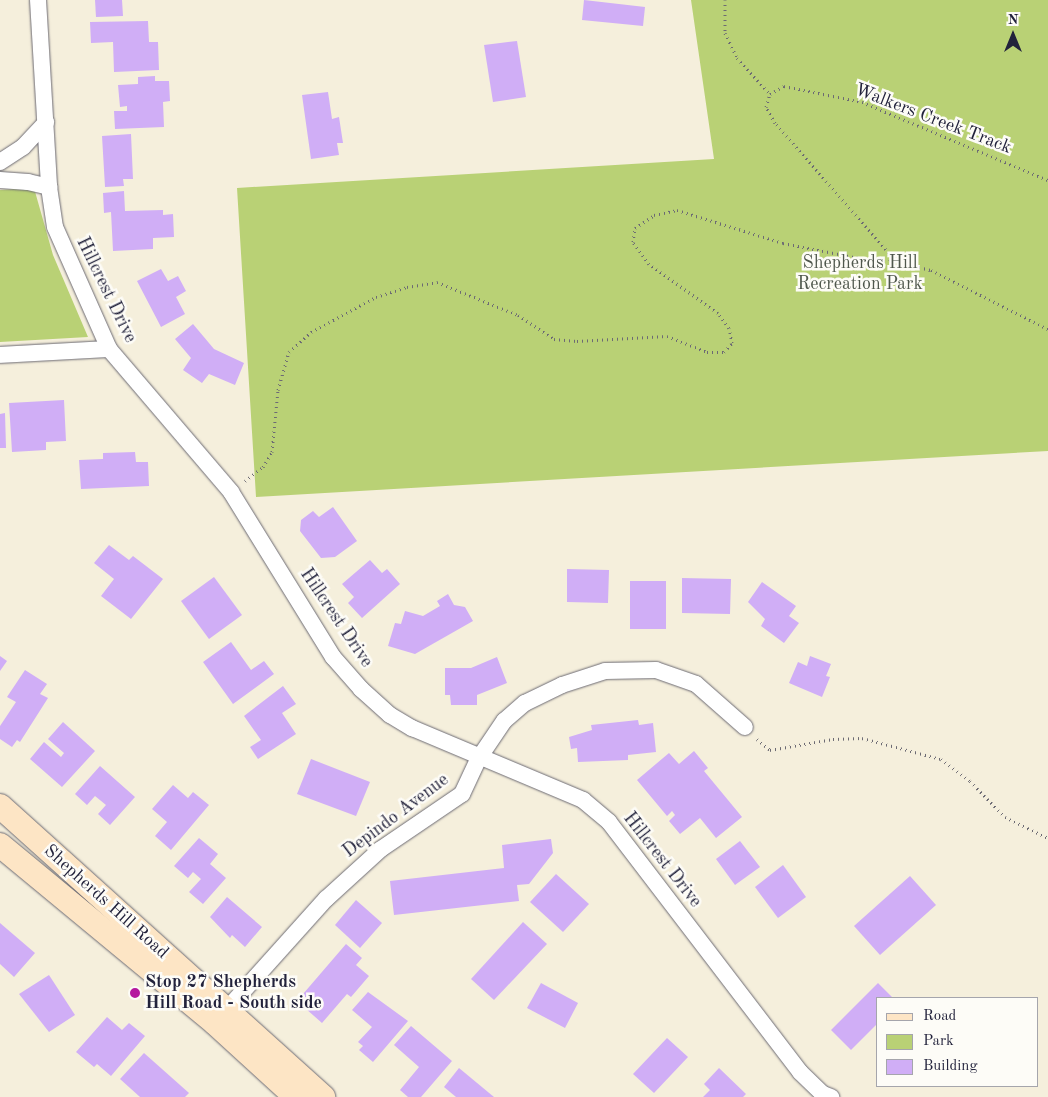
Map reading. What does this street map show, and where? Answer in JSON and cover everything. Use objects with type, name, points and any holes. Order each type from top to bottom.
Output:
[{"type":"main road","name":"Shepherds Hill Road","points":[[0,806],[221,1017],[296,1097]]},
{"type":"main road","name":"Shepherds Hill Road","points":[[0,845],[323,1097]]},
{"type":"street","name":"Hillcrest Drive","points":[[38,0],[49,187],[55,227],[109,349],[231,492],[334,657],[361,689],[390,715],[412,728],[479,758],[583,800],[609,822],[800,1072],[823,1094],[831,1097]]},
{"type":"street","points":[[0,162],[24,147],[46,122]]},
{"type":"street","points":[[0,180],[28,182],[49,187]]},
{"type":"street","points":[[0,355],[109,349]]},
{"type":"street","name":"Depindo Avenue","points":[[221,1017],[326,899],[381,849],[462,794],[479,758],[504,721],[525,703],[562,685],[605,671],[656,670],[696,684],[745,727]]},
{"type":"path","points":[[725,0],[725,34],[737,58],[770,94],[766,107],[775,123],[889,253],[890,260]]},
{"type":"path","name":"Walkers Creek Track","points":[[770,94],[784,86],[862,102],[1048,180]]},
{"type":"path","points":[[231,492],[262,467],[272,452],[278,390],[288,352],[311,332],[376,297],[407,287],[437,282],[518,316],[554,339],[576,341],[668,336],[707,352],[724,352],[732,343],[729,328],[718,313],[649,264],[633,242],[635,228],[654,215],[677,210],[783,243],[879,262],[890,260],[931,270],[1048,329]]},
{"type":"path","points":[[745,727],[770,750],[832,739],[862,738],[941,759],[970,781],[1005,817],[1048,838]]},
{"type":"green space","name":"Shepherds Hill Recreation Park","points":[[691,0],[1048,0],[1048,451],[256,497],[237,188],[714,159]]},
{"type":"green space","points":[[34,188],[53,255],[88,337],[0,342],[0,190]]},
{"type":"building","points":[[95,0],[122,0],[123,16],[96,17]]},
{"type":"building","points":[[584,0],[645,7],[643,26],[582,20]]},
{"type":"building","points":[[148,21],[149,42],[158,42],[159,70],[114,72],[113,42],[91,43],[90,22]]},
{"type":"building","points":[[517,41],[526,97],[493,102],[484,45]]},
{"type":"building","points":[[155,76],[155,81],[169,81],[170,101],[163,102],[164,127],[115,129],[114,111],[127,111],[127,106],[120,107],[118,85],[138,84],[138,77]]},
{"type":"building","points":[[328,92],[332,119],[339,117],[343,143],[337,143],[339,155],[311,159],[302,95]]},
{"type":"building","points":[[131,134],[133,179],[123,179],[124,186],[105,187],[102,136]]},
{"type":"building","points":[[124,191],[125,211],[163,210],[163,215],[173,214],[174,237],[153,238],[153,249],[113,251],[111,212],[104,213],[103,193]]},
{"type":"building","points":[[161,269],[168,281],[178,276],[186,291],[176,297],[185,314],[161,327],[137,281]]},
{"type":"building","points":[[193,324],[214,349],[244,363],[235,385],[209,374],[202,383],[183,370],[191,358],[175,339]]},
{"type":"building","points":[[64,400],[66,441],[46,442],[46,450],[12,452],[9,403]]},
{"type":"building","points":[[5,413],[6,448],[0,448],[0,414]]},
{"type":"building","points":[[135,452],[136,462],[148,462],[149,486],[81,489],[79,460],[103,459],[103,453]]},
{"type":"building","points":[[333,507],[357,541],[335,557],[321,558],[300,531],[301,520],[313,511],[319,517]]},
{"type":"building","points":[[109,545],[129,560],[133,556],[163,579],[131,619],[101,596],[114,579],[94,563]]},
{"type":"building","points":[[370,560],[382,573],[387,569],[400,584],[362,618],[348,603],[354,597],[342,584]]},
{"type":"building","points":[[567,569],[609,570],[608,603],[567,602]]},
{"type":"building","points":[[214,577],[242,615],[209,639],[181,601]]},
{"type":"building","points":[[682,578],[731,579],[730,614],[682,613]]},
{"type":"building","points":[[630,581],[666,581],[666,629],[630,629]]},
{"type":"building","points":[[762,582],[796,606],[789,616],[799,623],[784,643],[761,626],[765,619],[748,602]]},
{"type":"building","points":[[448,594],[454,605],[465,607],[473,621],[415,654],[388,646],[395,623],[401,624],[405,611],[423,616],[440,606],[437,601]]},
{"type":"building","points":[[231,642],[251,670],[264,661],[274,674],[233,704],[203,662]]},
{"type":"building","points":[[0,656],[7,661],[0,671]]},
{"type":"building","points":[[810,656],[831,664],[826,676],[830,677],[822,697],[789,683],[798,662],[807,666]]},
{"type":"building","points":[[497,657],[507,683],[477,695],[477,705],[451,705],[450,695],[445,695],[445,668],[471,668]]},
{"type":"building","points":[[25,670],[47,684],[40,694],[48,698],[20,742],[17,740],[12,747],[0,739],[0,726],[16,702],[7,697]]},
{"type":"building","points":[[283,686],[296,704],[282,713],[296,734],[258,759],[250,747],[261,740],[244,716]]},
{"type":"building","points":[[638,720],[639,725],[653,723],[656,752],[628,755],[628,760],[578,762],[577,748],[571,749],[569,737],[592,730],[591,725]]},
{"type":"building","points":[[63,722],[95,751],[62,787],[30,759],[44,742],[61,757],[64,753],[48,739]]},
{"type":"building","points":[[694,751],[708,768],[704,771],[742,817],[716,838],[700,818],[680,834],[669,821],[675,815],[672,811],[667,816],[637,780],[669,753],[679,764]]},
{"type":"building","points":[[311,759],[370,782],[356,816],[297,794]]},
{"type":"building","points":[[100,766],[135,797],[110,825],[98,814],[106,805],[95,796],[87,805],[75,794]]},
{"type":"building","points":[[173,785],[188,798],[193,792],[209,805],[171,850],[155,836],[167,822],[152,809]]},
{"type":"building","points":[[199,838],[218,854],[210,864],[226,878],[203,904],[189,892],[201,879],[193,872],[188,878],[174,866]]},
{"type":"building","points":[[551,839],[553,853],[529,884],[517,885],[519,901],[394,915],[390,881],[504,868],[502,845]]},
{"type":"building","points":[[740,841],[760,867],[735,885],[716,859]]},
{"type":"building","points":[[783,865],[806,897],[778,918],[755,887]]},
{"type":"building","points":[[556,874],[589,904],[563,932],[530,902]]},
{"type":"building","points":[[910,876],[936,905],[880,955],[854,926]]},
{"type":"building","points":[[227,897],[262,927],[245,947],[232,935],[230,938],[210,917]]},
{"type":"building","points":[[356,900],[382,923],[360,948],[335,925]]},
{"type":"building","points":[[523,922],[547,944],[494,1000],[471,979]]},
{"type":"building","points":[[0,923],[35,953],[14,977],[0,964]]},
{"type":"building","points":[[346,944],[362,958],[356,965],[369,976],[351,997],[347,994],[322,1023],[297,1001]]},
{"type":"building","points":[[49,975],[75,1015],[49,1032],[19,994]]},
{"type":"building","points":[[541,983],[578,1003],[565,1028],[527,1008]]},
{"type":"building","points":[[878,983],[892,997],[876,997],[876,1025],[851,1050],[831,1030]]},
{"type":"building","points":[[368,992],[408,1021],[373,1062],[359,1050],[363,1046],[358,1042],[372,1027],[352,1010]]},
{"type":"building","points":[[107,1017],[122,1030],[129,1023],[145,1036],[111,1076],[97,1064],[94,1067],[76,1052]]},
{"type":"building","points":[[411,1026],[452,1061],[421,1097],[408,1097],[400,1090],[419,1067],[394,1045]]},
{"type":"building","points":[[667,1038],[688,1057],[654,1093],[633,1074]]},
{"type":"building","points":[[144,1053],[189,1093],[185,1097],[140,1097],[120,1079]]},
{"type":"building","points":[[459,1068],[494,1097],[456,1097],[444,1087]]},
{"type":"building","points":[[719,1068],[746,1094],[743,1097],[703,1097],[710,1090],[704,1084]]},
{"type":"place","name":"Stop 27 Shepherds Hill Road - South side","points":[[135,993]]}]
